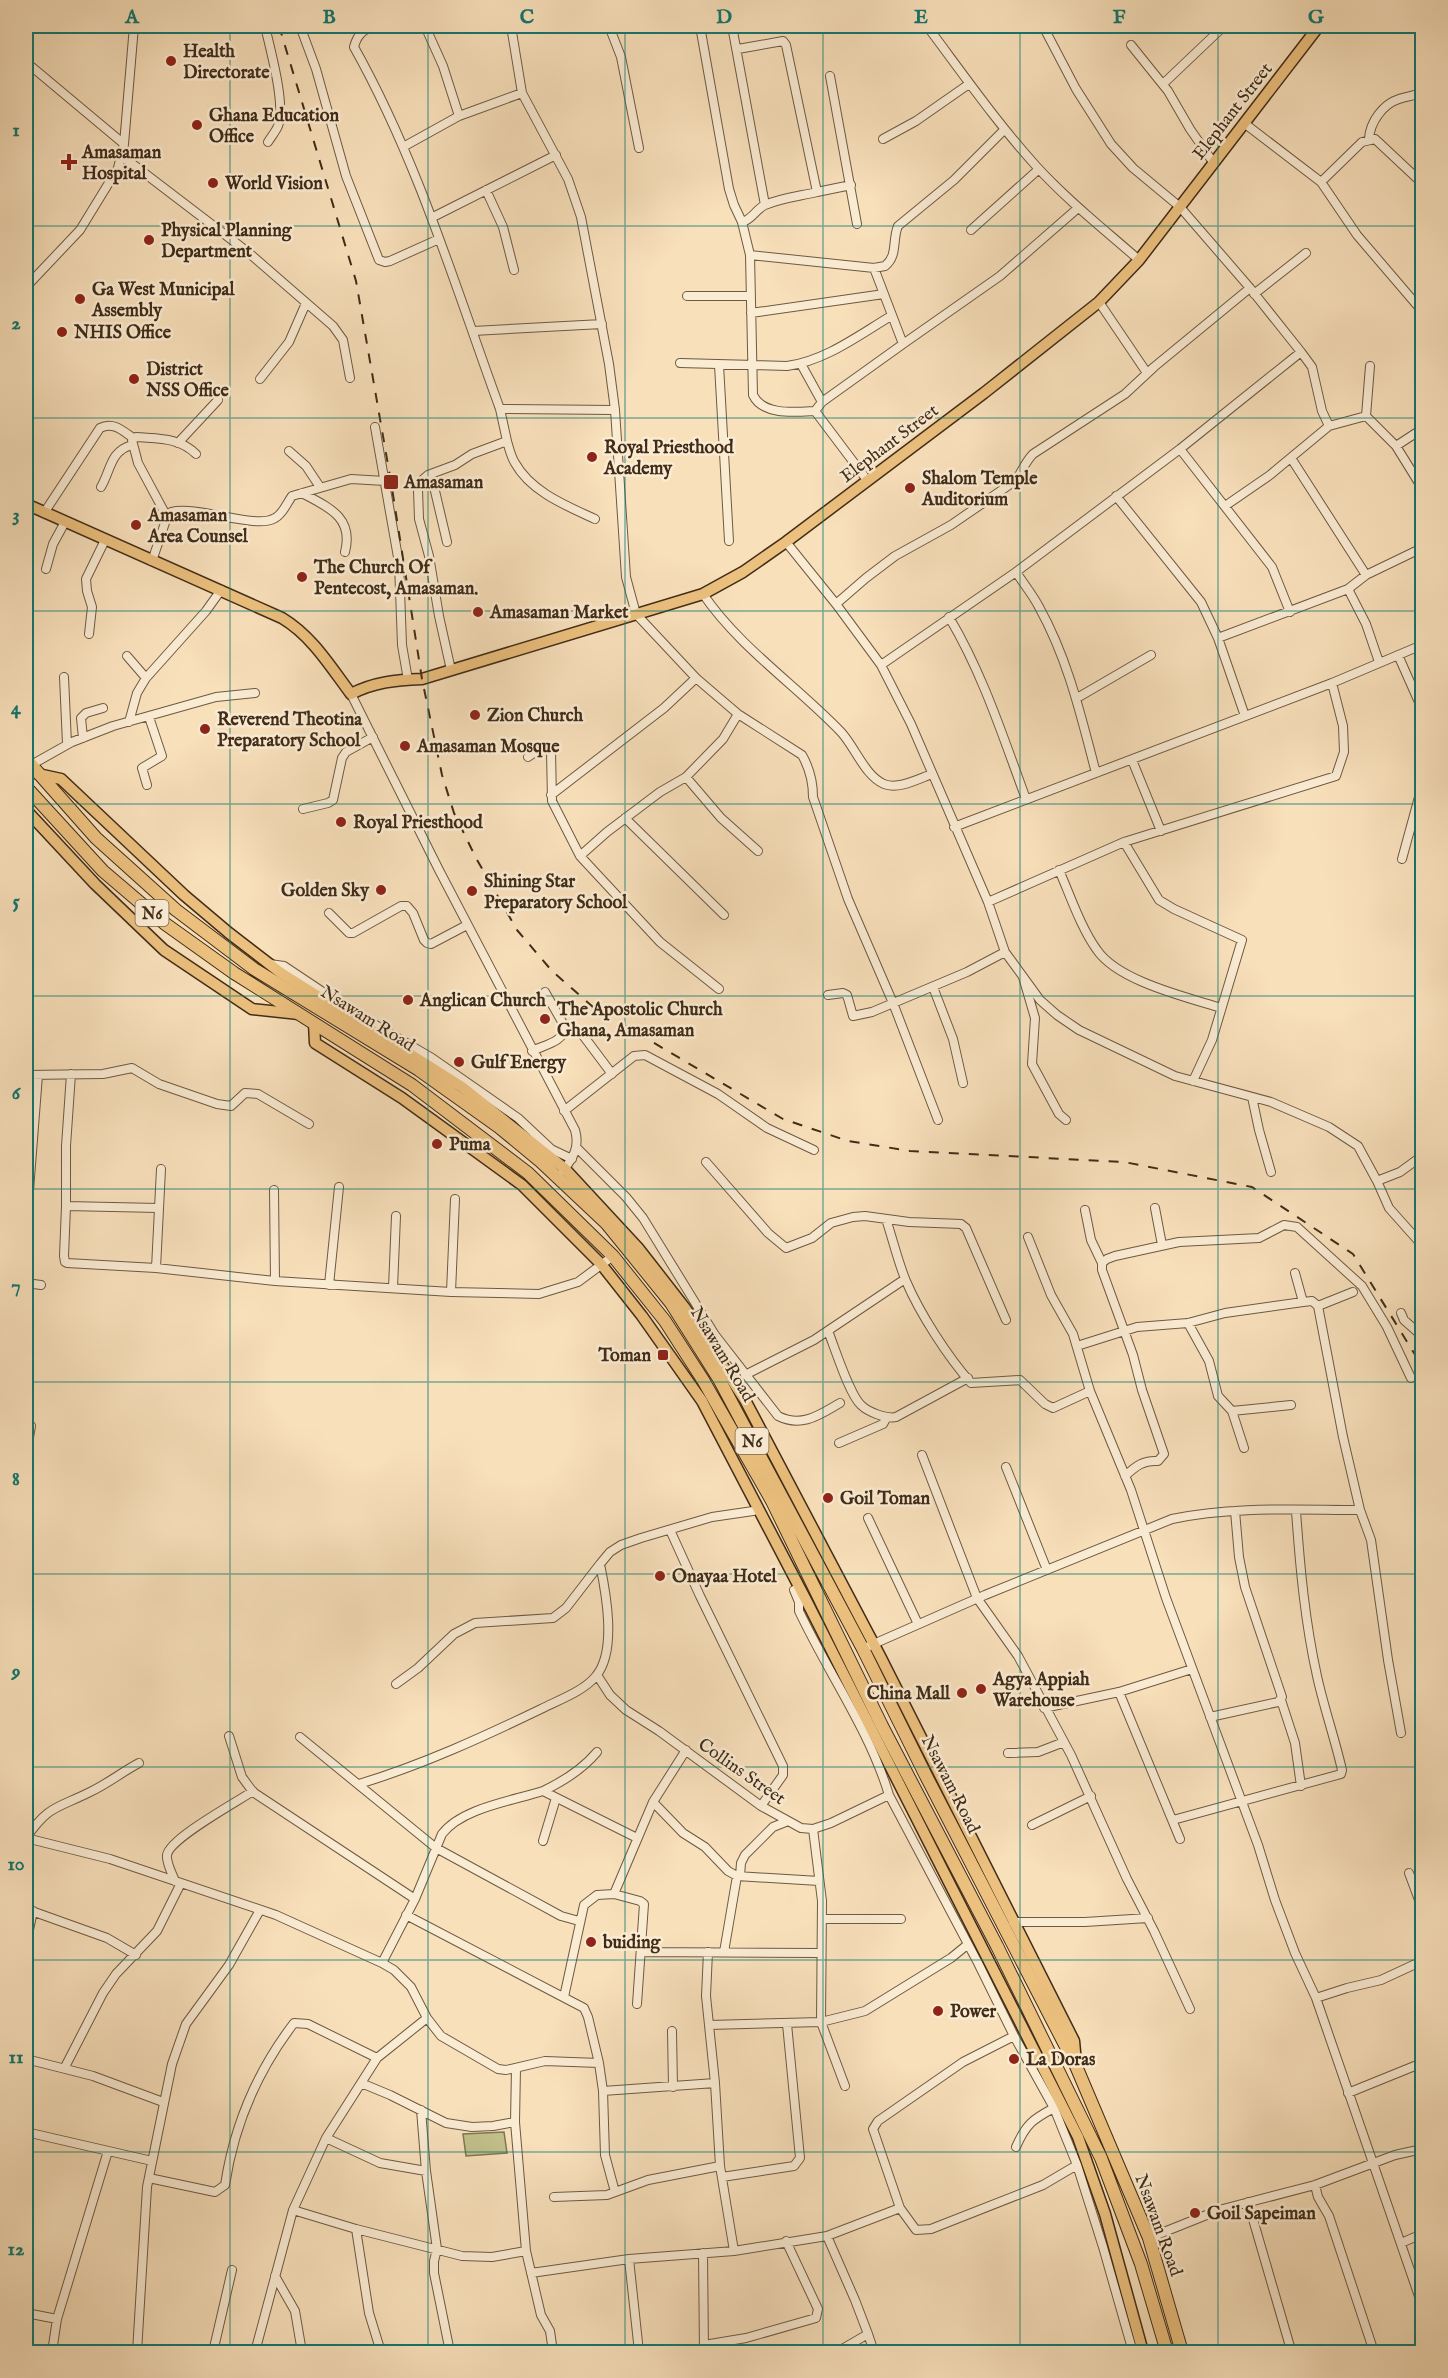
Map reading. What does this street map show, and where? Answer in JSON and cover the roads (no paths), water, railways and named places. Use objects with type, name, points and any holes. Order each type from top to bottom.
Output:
[{"type":"highway","name":"Nsawam Road","points":[[31,766],[96,838],[144,883],[221,945],[254,969],[419,1070],[561,1172],[671,1303],[719,1379],[868,1647],[925,1774],[1076,2066],[1149,2238],[1182,2352]]},
{"type":"highway","name":"Nsawam Road","points":[[26,787],[103,871],[134,899],[197,948],[412,1085],[528,1173],[613,1256],[665,1321],[703,1380],[772,1501],[882,1726],[932,1819],[1101,2158],[1141,2264],[1167,2352]]},
{"type":"main road","name":"Elephant Street","points":[[351,694],[368,686],[422,679],[703,594],[743,572],[984,393],[1099,302],[1139,261],[1318,26]]},
{"type":"main road","points":[[26,504],[282,618],[310,639],[351,694]]},
{"type":"main road","points":[[31,766],[61,779],[184,895],[269,963],[462,1087],[561,1172]]},
{"type":"main road","points":[[26,810],[95,884],[164,950],[252,1009],[299,1014]]},
{"type":"main road","points":[[314,1023],[315,1043],[411,1105],[522,1185],[601,1264],[642,1316],[702,1401],[806,1600],[1078,2138],[1106,2214],[1143,2352]]},
{"type":"main road","points":[[868,1647],[1074,2041],[1076,2066]]},
{"type":"street","points":[[26,287],[80,230],[118,168],[124,144],[134,26]]},
{"type":"street","points":[[265,26],[276,79],[279,109],[278,124],[268,142]]},
{"type":"street","points":[[300,26],[316,69],[346,176],[379,260],[390,261],[439,239]]},
{"type":"street","points":[[373,26],[364,30],[356,38],[354,47],[382,99],[433,217],[500,409],[515,464],[531,482],[557,501],[595,519]]},
{"type":"street","points":[[425,26],[443,66],[459,116]]},
{"type":"street","points":[[511,26],[522,93],[568,179],[581,217],[602,324],[615,410],[626,577],[636,614],[696,678],[738,714],[802,755],[813,784],[813,797],[848,899],[938,1120]]},
{"type":"street","points":[[609,26],[621,57],[639,148]]},
{"type":"street","points":[[700,26],[729,189],[742,222],[750,255],[753,395],[756,402],[776,410],[815,411]]},
{"type":"street","points":[[732,26],[765,206]]},
{"type":"street","points":[[927,26],[1004,130],[1039,169],[1078,208],[1139,261]]},
{"type":"street","points":[[1043,26],[1076,89],[1111,144],[1133,168],[1180,207],[1252,291],[1312,367],[1322,411],[1329,426]]},
{"type":"street","points":[[1163,84],[1224,26]]},
{"type":"street","points":[[738,49],[776,41],[783,41],[786,45],[817,192]]},
{"type":"street","points":[[1131,45],[1163,84],[1213,162]]},
{"type":"street","points":[[26,62],[124,144]]},
{"type":"street","points":[[830,76],[857,224]]},
{"type":"street","points":[[883,140],[916,121],[969,84]]},
{"type":"street","points":[[1369,139],[1372,123],[1380,113],[1397,99],[1422,92]]},
{"type":"street","points":[[403,147],[459,116],[522,93]]},
{"type":"street","points":[[1244,123],[1321,182],[1358,236],[1422,311]]},
{"type":"street","points":[[750,255],[874,268],[885,266],[894,256],[895,234],[898,226],[954,180],[1004,130]]},
{"type":"street","points":[[1321,182],[1362,142],[1375,139],[1422,183]]},
{"type":"street","points":[[433,217],[556,155]]},
{"type":"street","points":[[122,156],[249,253],[339,332],[346,353],[350,378]]},
{"type":"street","points":[[971,230],[1039,169]]},
{"type":"street","points":[[742,222],[750,219],[755,212],[765,206],[851,185]]},
{"type":"street","points":[[486,190],[503,227],[514,270]]},
{"type":"street","points":[[815,411],[822,402],[1000,276],[1078,208]]},
{"type":"street","points":[[836,604],[896,556],[951,525],[1015,481],[1033,454],[1125,394],[1147,373],[1252,291],[1306,253]]},
{"type":"street","points":[[874,268],[903,344]]},
{"type":"street","points":[[751,313],[884,294]]},
{"type":"street","points":[[687,296],[751,296]]},
{"type":"street","points":[[1099,302],[1147,373]]},
{"type":"street","points":[[260,380],[289,342],[306,303]]},
{"type":"street","points":[[680,363],[752,366],[801,364],[834,350],[891,316]]},
{"type":"street","points":[[473,331],[602,324]]},
{"type":"street","points":[[881,665],[1016,572],[1180,449],[1301,352]]},
{"type":"street","points":[[801,364],[822,402]]},
{"type":"street","points":[[719,365],[729,541]]},
{"type":"street","points":[[1370,366],[1366,416],[1396,446],[1422,488]]},
{"type":"street","points":[[178,443],[218,400]]},
{"type":"street","points":[[500,409],[615,410]]},
{"type":"street","points":[[815,411],[867,480]]},
{"type":"street","points":[[1225,506],[1291,458],[1329,426],[1366,416]]},
{"type":"street","points":[[44,513],[100,428],[107,424],[115,426],[133,442],[138,463],[167,517]]},
{"type":"street","points":[[375,427],[399,563],[402,645],[408,680]]},
{"type":"street","points":[[1396,446],[1422,429]]},
{"type":"street","points":[[101,487],[112,459],[133,442],[161,437],[178,443],[196,454]]},
{"type":"street","points":[[451,670],[429,556],[419,519],[418,490],[421,481],[431,474],[455,465],[472,454],[507,441]]},
{"type":"street","points":[[1180,449],[1272,567],[1290,612]]},
{"type":"street","points":[[289,451],[306,466],[320,487]]},
{"type":"street","points":[[1291,458],[1366,575]]},
{"type":"street","points":[[431,474],[447,542]]},
{"type":"street","points":[[152,561],[167,517],[177,511],[260,521],[274,520],[281,514],[292,496],[351,479],[385,481]]},
{"type":"street","points":[[302,493],[331,508],[341,519],[347,531],[345,552]]},
{"type":"street","points":[[1116,496],[1201,602],[1218,638],[1245,716]]},
{"type":"street","points":[[46,569],[53,544],[65,522]]},
{"type":"street","points":[[89,634],[93,607],[87,591],[86,579],[105,540]]},
{"type":"street","points":[[786,542],[881,665],[911,724],[988,902],[1005,952],[1040,1000],[1078,1030],[1175,1076],[1252,1097],[1329,1127],[1358,1146],[1389,1208],[1422,1245]]},
{"type":"street","points":[[1218,638],[1348,589],[1366,575],[1422,548]]},
{"type":"street","points":[[1016,572],[1039,605],[1058,645],[1077,698],[1096,773]]},
{"type":"street","points":[[1348,589],[1366,624],[1379,662]]},
{"type":"street","points":[[129,722],[137,693],[146,678],[199,620],[220,590]]},
{"type":"street","points":[[703,594],[717,615],[748,646],[816,705],[846,737],[877,781],[887,786],[900,785],[932,774]]},
{"type":"street","points":[[949,617],[983,684],[1026,799]]},
{"type":"street","points":[[954,827],[1332,683],[1422,645]]},
{"type":"street","points":[[1077,698],[1151,655]]},
{"type":"street","points":[[1398,655],[1422,709]]},
{"type":"street","points":[[128,656],[146,678]]},
{"type":"street","points":[[64,676],[67,744]]},
{"type":"street","points":[[551,795],[664,708],[696,678]]},
{"type":"street","points":[[988,902],[1124,842],[1336,776],[1344,752],[1344,744],[1343,726],[1332,683]]},
{"type":"street","points":[[31,766],[67,744],[129,722],[216,697],[255,693]]},
{"type":"street","points":[[351,694],[467,925],[575,1130],[578,1140],[577,1148],[572,1159],[561,1172]]},
{"type":"street","points":[[83,738],[81,718],[86,713],[103,708]]},
{"type":"street","points":[[580,856],[626,818],[686,777],[723,740],[738,714]]},
{"type":"street","points":[[147,785],[142,768],[162,756],[149,717]]},
{"type":"street","points":[[303,809],[333,800],[342,758],[346,753],[373,737]]},
{"type":"street","points":[[528,757],[544,746],[551,751],[552,801],[580,856],[660,942],[719,989]]},
{"type":"street","points":[[1132,760],[1161,831]]},
{"type":"street","points":[[686,777],[721,818],[758,851]]},
{"type":"street","points":[[1402,859],[1419,818],[1422,786]]},
{"type":"street","points":[[626,818],[724,915]]},
{"type":"street","points":[[1124,842],[1159,900],[1242,940],[1212,1040],[1193,1082]]},
{"type":"street","points":[[1059,870],[1097,951],[1123,973],[1164,990],[1221,1008]]},
{"type":"street","points":[[329,913],[349,933],[353,933],[401,906],[407,906],[413,913],[424,940],[431,944],[467,925]]},
{"type":"street","points":[[828,995],[843,993],[846,995],[853,1016],[872,1012],[967,972],[1005,952]]},
{"type":"street","points":[[269,963],[284,966],[350,1010],[432,1058],[518,1118],[551,1149],[572,1159]]},
{"type":"street","points":[[1023,976],[1024,988],[1035,1018],[1032,1064],[1059,1114],[1066,1120]]},
{"type":"street","points":[[933,987],[953,1039],[963,1083]]},
{"type":"street","points":[[532,1051],[561,1038],[565,1033],[565,1027],[545,992]]},
{"type":"street","points":[[582,1034],[612,1074]]},
{"type":"street","points":[[564,1111],[634,1056],[645,1055],[718,1094],[767,1128],[814,1150]]},
{"type":"street","points":[[26,1075],[103,1074],[132,1068],[159,1084],[226,1106],[231,1106],[245,1093],[251,1092],[279,1104],[309,1124]]},
{"type":"street","points":[[70,1074],[64,1262],[329,1285],[539,1294],[578,1282],[613,1256]]},
{"type":"street","points":[[26,1229],[28,1156],[38,1075]]},
{"type":"street","points":[[1252,1097],[1271,1172]]},
{"type":"street","points":[[577,1148],[626,1197],[643,1218],[715,1335],[778,1416],[789,1421],[804,1421],[840,1403]]},
{"type":"street","points":[[1377,1181],[1400,1172],[1422,1156]]},
{"type":"street","points":[[706,1162],[768,1233],[786,1248],[812,1238],[831,1223],[843,1219],[866,1216],[961,1224],[966,1228],[1006,1320]]},
{"type":"street","points":[[156,1269],[161,1169]]},
{"type":"street","points":[[329,1285],[339,1187]]},
{"type":"street","points":[[274,1190],[275,1281]]},
{"type":"street","points":[[451,1292],[456,1199]]},
{"type":"street","points":[[66,1206],[158,1208]]},
{"type":"street","points":[[1155,1208],[1162,1245]]},
{"type":"street","points":[[1086,1210],[1091,1240],[1102,1263],[1102,1270],[1133,1355],[1142,1390],[1164,1454],[1158,1461],[1145,1461],[1136,1466],[1125,1476]]},
{"type":"street","points":[[393,1288],[396,1216]]},
{"type":"street","points":[[886,1219],[905,1279],[925,1318],[971,1383],[1020,1380],[1026,1383],[1045,1404],[1053,1408],[1090,1391]]},
{"type":"street","points":[[1102,1263],[1107,1258],[1162,1245],[1259,1238],[1284,1225],[1297,1227],[1362,1286],[1387,1327],[1411,1378]]},
{"type":"street","points":[[1028,1236],[1051,1295],[1073,1334],[1090,1391],[1125,1476],[1166,1598],[1295,1953],[1316,1998],[1422,2305]]},
{"type":"street","points":[[1295,1273],[1303,1302]]},
{"type":"street","points":[[745,1375],[828,1331],[905,1279]]},
{"type":"street","points":[[26,1283],[41,1285]]},
{"type":"street","points":[[1318,1306],[1353,1292]]},
{"type":"street","points":[[1077,1346],[1143,1325],[1188,1323],[1225,1313],[1312,1301],[1318,1306],[1322,1314],[1343,1437],[1360,1510],[1371,1540],[1401,1733]]},
{"type":"street","points":[[1401,1313],[1404,1320],[1422,1336]]},
{"type":"street","points":[[1188,1323],[1209,1361],[1218,1395],[1232,1411],[1244,1448]]},
{"type":"street","points":[[828,1331],[861,1405],[887,1417],[896,1417],[968,1378]]},
{"type":"street","points":[[1232,1411],[1291,1406]]},
{"type":"street","points":[[839,1443],[883,1424],[887,1417]]},
{"type":"street","points":[[26,1455],[31,1426]]},
{"type":"street","points":[[922,1455],[977,1598],[1018,1656],[1064,1742],[1091,1796],[1127,1880],[1148,1918],[1190,2009]]},
{"type":"street","points":[[1006,1467],[1047,1570]]},
{"type":"street","points":[[868,1647],[977,1598],[1172,1519],[1202,1512],[1360,1510]]},
{"type":"street","points":[[396,1684],[418,1668],[454,1634],[475,1623],[553,1618],[566,1608],[610,1552],[621,1545],[712,1517],[753,1511]]},
{"type":"street","points":[[1235,1511],[1239,1557],[1245,1587],[1295,1743],[1301,1786]]},
{"type":"street","points":[[1173,1820],[1341,1774],[1342,1770],[1317,1676],[1309,1633],[1299,1568],[1296,1511]]},
{"type":"street","points":[[868,1518],[918,1624]]},
{"type":"street","points":[[670,1530],[783,1766],[783,1775],[761,1806]]},
{"type":"street","points":[[360,1784],[398,1772],[514,1722],[557,1701],[597,1675],[603,1661],[608,1636],[608,1606],[600,1564]]},
{"type":"street","points":[[794,1590],[802,1617],[866,1737],[880,1767],[889,1795],[1014,2036],[1054,2108],[1077,2165],[1133,2352]]},
{"type":"street","points":[[1044,1708],[1119,1692],[1192,1669]]},
{"type":"street","name":"Collins Street","points":[[597,1675],[610,1695],[626,1710],[686,1750],[761,1806],[801,1828],[813,1829]]},
{"type":"street","points":[[1119,1692],[1180,1839]]},
{"type":"street","points":[[1210,1717],[1281,1700]]},
{"type":"street","points":[[229,1736],[242,1777],[253,1791],[415,1899]]},
{"type":"street","points":[[300,1737],[360,1784],[435,1848],[561,1916],[579,1921]]},
{"type":"street","points":[[1008,1753],[1038,1752],[1064,1742]]},
{"type":"street","points":[[614,1894],[653,1802],[686,1750]]},
{"type":"street","points":[[382,1963],[415,1899],[435,1848],[448,1826],[488,1807],[543,1791],[564,1781],[589,1762],[597,1752]]},
{"type":"street","points":[[139,1763],[92,1791],[48,1811],[39,1819],[26,1838],[110,1859],[276,1915],[382,1963],[394,1970],[411,1987],[427,2018],[441,2036],[498,2069],[506,2070],[545,2061],[599,2063]]},
{"type":"street","points":[[178,1882],[169,1866],[167,1856],[169,1850],[185,1834],[253,1791]]},
{"type":"street","points":[[543,1791],[637,1838]]},
{"type":"street","points":[[845,2086],[822,2022],[822,1919],[813,1829],[854,1814],[889,1795]]},
{"type":"street","points":[[1032,1825],[1091,1796]]},
{"type":"street","points":[[543,1841],[556,1798]]},
{"type":"street","points":[[653,1802],[683,1833],[705,1847],[728,1870],[738,1876],[819,1881]]},
{"type":"street","points":[[724,1952],[741,1863],[745,1855],[773,1827],[788,1821]]},
{"type":"street","points":[[1409,1874],[1422,1908]]},
{"type":"street","points":[[65,2067],[103,1993],[116,1974],[157,1931],[178,1882]]},
{"type":"street","points":[[564,1997],[584,1905],[597,1895],[614,1894],[644,1904],[637,2004]]},
{"type":"street","points":[[26,1944],[29,1910],[107,1938],[136,1955]]},
{"type":"street","points":[[137,2352],[147,2187],[162,2102],[172,2064],[186,2024],[229,1965],[260,1910]]},
{"type":"street","points":[[406,1915],[564,1997],[587,2012],[603,2091],[605,2155],[615,2192]]},
{"type":"street","points":[[1013,1922],[1085,1922],[1148,1918]]},
{"type":"street","points":[[822,1919],[901,1919]]},
{"type":"street","points":[[709,2025],[822,2022],[865,2011],[951,1958],[967,1945]]},
{"type":"street","points":[[642,1952],[821,1953]]},
{"type":"street","points":[[708,1952],[706,1996],[716,2083],[720,2166],[734,2251]]},
{"type":"street","points":[[1316,1998],[1381,1980],[1422,1961]]},
{"type":"street","points":[[255,2352],[293,2210],[326,2138],[377,2058],[427,2018]]},
{"type":"street","points":[[149,2178],[215,2192],[225,2185],[231,2149],[244,2112],[265,2067],[294,2023],[308,2024],[377,2058]]},
{"type":"street","points":[[722,2177],[794,2166],[800,2158],[787,2024]]},
{"type":"street","points":[[672,2031],[673,2087]]},
{"type":"street","points":[[1014,2036],[963,2062],[878,2121],[873,2129],[900,2208],[916,2230],[931,2229],[1043,2185],[1077,2165]]},
{"type":"street","points":[[26,2059],[65,2067],[162,2102]]},
{"type":"street","points":[[1348,2093],[1422,2062]]},
{"type":"street","points":[[516,2068],[515,2122],[526,2251],[541,2315],[550,2331],[553,2352]]},
{"type":"street","points":[[603,2091],[716,2083]]},
{"type":"street","points":[[361,2084],[446,2123],[472,2127],[515,2122]]},
{"type":"street","points":[[1016,2147],[1023,2131],[1032,2120],[1054,2108]]},
{"type":"street","points":[[421,2110],[426,2171],[437,2249],[434,2261],[435,2273],[450,2352]]},
{"type":"street","points":[[26,2132],[152,2160]]},
{"type":"street","points":[[326,2138],[380,2163],[426,2171]]},
{"type":"street","points":[[1149,2238],[1219,2210],[1315,2185],[1374,2163],[1422,2149]]},
{"type":"street","points":[[52,2352],[57,2319],[108,2151]]},
{"type":"street","points":[[554,2197],[607,2195],[648,2180],[720,2166]]},
{"type":"street","points":[[1315,2185],[1318,2197],[1329,2216],[1374,2352]]},
{"type":"street","points":[[1248,2202],[1291,2350]]},
{"type":"street","points":[[531,2273],[629,2259],[734,2251],[827,2236],[900,2208]]},
{"type":"street","points":[[293,2210],[462,2256],[492,2257],[526,2251]]},
{"type":"street","points":[[356,2229],[369,2313],[381,2352]]},
{"type":"street","points":[[1401,2243],[1422,2234]]},
{"type":"street","points":[[827,2236],[855,2300],[874,2352]]},
{"type":"street","points":[[702,2253],[704,2349],[816,2318],[818,2309],[786,2241]]},
{"type":"street","points":[[629,2259],[639,2352]]},
{"type":"street","points":[[213,2352],[232,2270]]},
{"type":"street","points":[[275,2276],[295,2311],[302,2352]]},
{"type":"street","points":[[26,2313],[57,2319]]},
{"type":"street","points":[[837,2352],[868,2334]]},
{"type":"railway","points":[[279,26],[356,281],[422,679],[442,775],[454,813],[476,858],[517,930],[552,971],[593,1007],[783,1119],[848,1141],[910,1151],[1124,1162],[1252,1187],[1353,1254],[1422,1366]]},
{"type":"place","name":"Health Directorate","points":[[171,61]]},
{"type":"place","name":"Ghana Education Office","points":[[197,125]]},
{"type":"place","name":"Amasaman Hospital","points":[[69,162]]},
{"type":"place","name":"World Vision","points":[[213,183]]},
{"type":"place","name":"Physical Planning Department","points":[[149,240]]},
{"type":"place","name":"Ga West Municipal Assembly","points":[[80,299]]},
{"type":"place","name":"NHIS Office","points":[[62,332]]},
{"type":"place","name":"District NSS Office","points":[[134,379]]},
{"type":"place","name":"Royal Priesthood Academy","points":[[592,457]]},
{"type":"place","name":"Amasaman","points":[[391,482]]},
{"type":"place","name":"Shalom Temple Auditorium","points":[[910,488]]},
{"type":"place","name":"Amasaman Area Counsel","points":[[136,525]]},
{"type":"place","name":"The Church Of Pentecost, Amasaman.","points":[[302,577]]},
{"type":"place","name":"Amasaman Market","points":[[478,612]]},
{"type":"place","name":"Zion Church","points":[[475,715]]},
{"type":"place","name":"Reverend Theotina Preparatory School","points":[[205,729]]},
{"type":"place","name":"Amasaman Mosque","points":[[405,746]]},
{"type":"place","name":"Royal Priesthood","points":[[341,822]]},
{"type":"place","name":"Golden Sky","points":[[381,890]]},
{"type":"place","name":"Shining Star Preparatory School","points":[[472,891]]},
{"type":"place","name":"Anglican Church","points":[[408,1000]]},
{"type":"place","name":"The Apostolic Church Ghana, Amasaman","points":[[545,1019]]},
{"type":"place","name":"Gulf Energy","points":[[459,1062]]},
{"type":"place","name":"Puma","points":[[437,1144]]},
{"type":"place","name":"Toman","points":[[663,1355]]},
{"type":"place","name":"Goil Toman","points":[[828,1498]]},
{"type":"place","name":"Onayaa Hotel","points":[[660,1576]]},
{"type":"place","name":"Agya Appiah Warehouse","points":[[981,1689]]},
{"type":"place","name":"China Mall","points":[[962,1693]]},
{"type":"place","name":"buiding","points":[[591,1942]]},
{"type":"place","name":"Power","points":[[938,2011]]},
{"type":"place","name":"La Doras","points":[[1014,2059]]},
{"type":"place","name":"Goil Sapeiman","points":[[1195,2213]]}]
